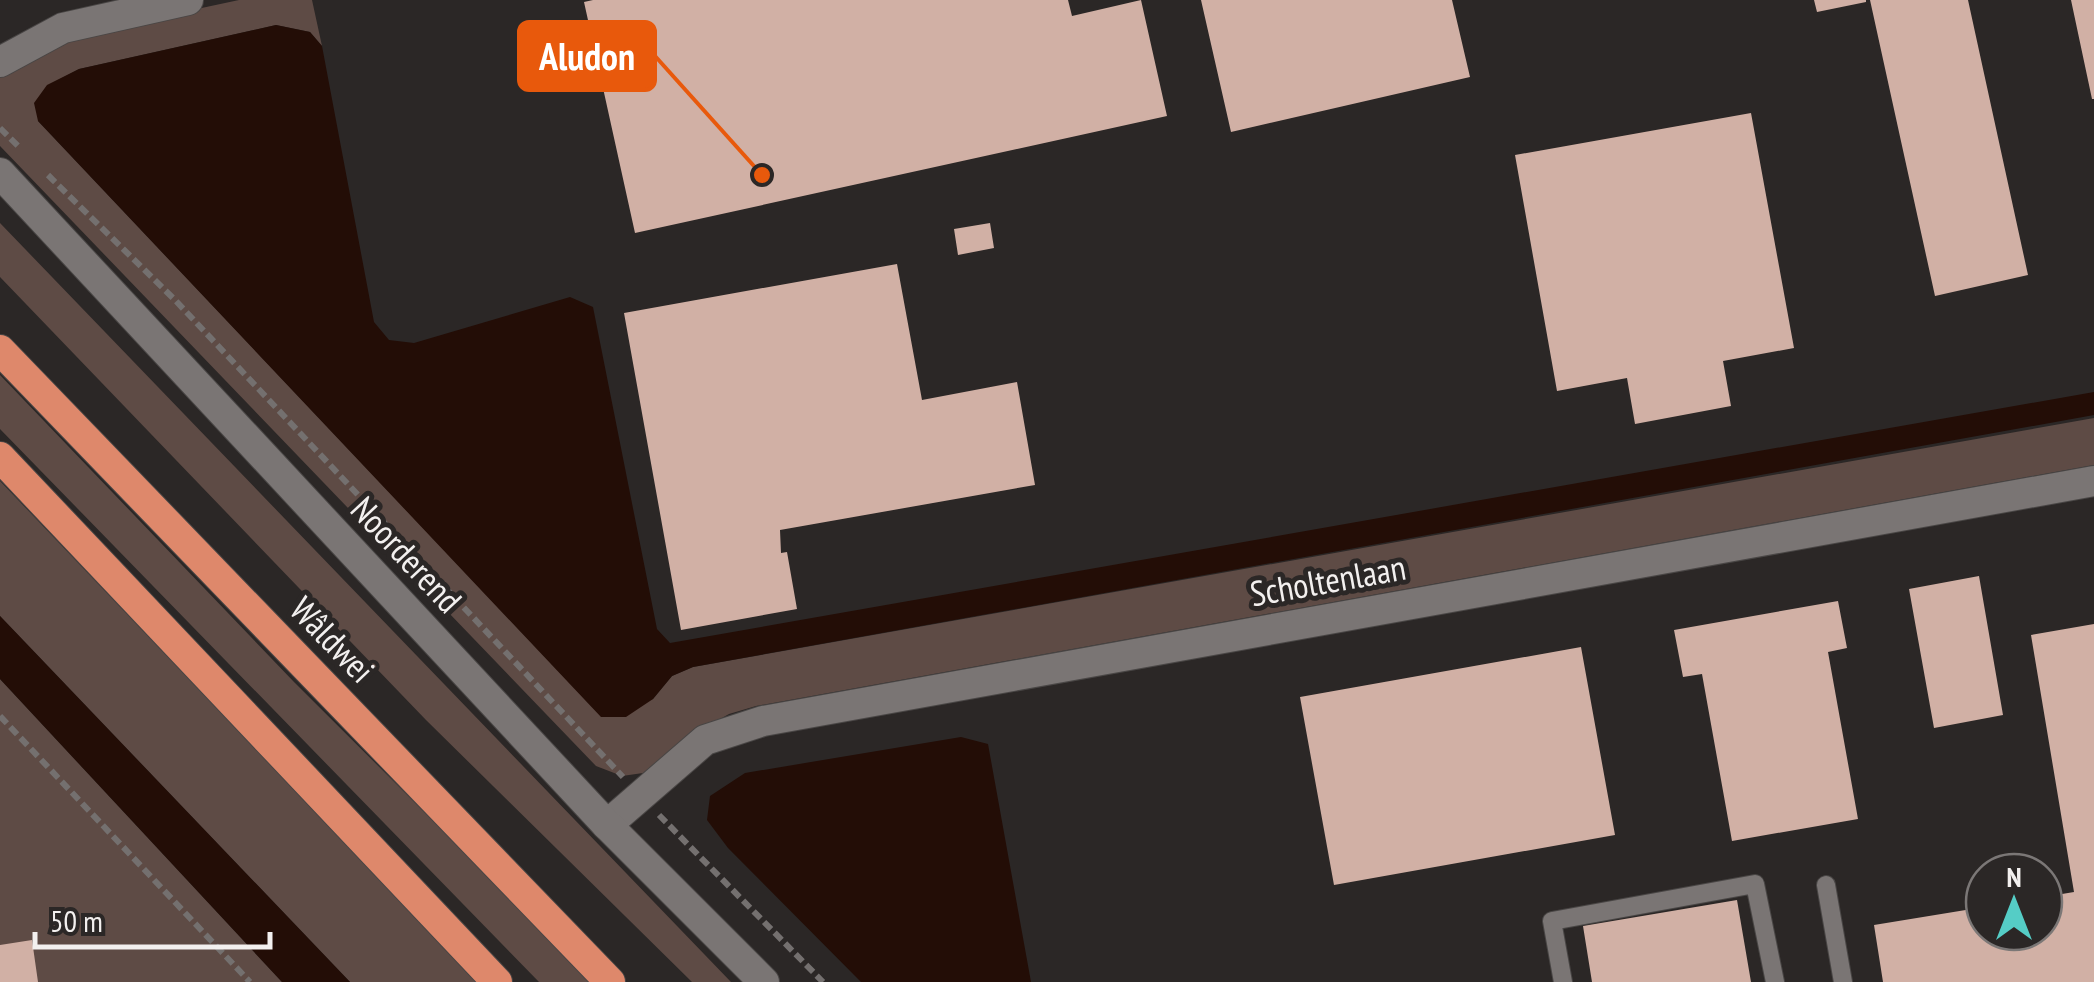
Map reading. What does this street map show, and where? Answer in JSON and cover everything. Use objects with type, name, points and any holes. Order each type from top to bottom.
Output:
[{"type":"highway","name":"Wâldwei","points":[[0,350],[610,982]]},
{"type":"highway","points":[[0,456],[497,982]]},
{"type":"street","points":[[0,62],[63,28],[188,0]]},
{"type":"street","name":"Noorderend","points":[[0,173],[607,825],[764,982]]},
{"type":"street","name":"Scholtenlaan","points":[[607,825],[705,740],[763,721],[2094,481]]},
{"type":"lane","points":[[1562,982],[1552,921],[1755,884],[1776,982]]},
{"type":"lane","points":[[1826,886],[1843,982]]},
{"type":"path","points":[[0,128],[27,154]]},
{"type":"path","points":[[40,168],[175,300],[641,796],[822,982]]},
{"type":"path","points":[[0,716],[250,982]]},
{"type":"shaded area","points":[[239,0],[312,0],[322,46],[310,32],[276,25],[79,69],[47,86],[38,121],[602,717],[653,699],[672,676],[693,667],[2094,418],[2094,465],[756,706],[729,714],[688,737],[643,773],[622,776],[596,766],[0,146],[0,70],[80,34]]},
{"type":"shaded area","points":[[276,25],[310,32],[322,46],[374,322],[389,340],[414,343],[570,297],[593,307],[657,629],[670,643],[2094,392],[2094,415],[693,667],[672,676],[653,699],[626,717],[601,717],[38,121],[34,103],[47,85],[79,69]]},
{"type":"shaded area","points":[[0,223],[731,982],[692,982],[426,720],[0,277]]},
{"type":"shaded area","points":[[0,375],[294,682],[595,982],[539,982],[0,429]]},
{"type":"shaded area","points":[[0,481],[478,982],[350,982],[0,616]]},
{"type":"shaded area","points":[[0,616],[350,982],[282,982],[0,679]]},
{"type":"shaded area","points":[[0,679],[282,982],[0,982]]},
{"type":"shaded area","points":[[961,737],[988,744],[1031,982],[861,982],[728,848],[707,820],[710,796],[745,773]]},
{"type":"building","points":[[1068,0],[1072,16],[1141,0],[1167,116],[635,233],[584,2]]},
{"type":"building","points":[[1201,0],[1452,0],[1470,77],[1231,132]]},
{"type":"building","points":[[1814,0],[1866,0],[1866,2],[1817,12]]},
{"type":"building","points":[[1870,0],[1968,0],[2028,275],[1935,296]]},
{"type":"building","points":[[2071,0],[2094,0],[2094,99],[2092,99]]},
{"type":"building","points":[[1751,113],[1794,348],[1723,361],[1731,406],[1635,424],[1627,378],[1557,391],[1515,155]]},
{"type":"building","points":[[990,223],[994,248],[958,255],[954,229]]},
{"type":"building","points":[[897,264],[922,400],[1017,382],[1035,485],[780,530],[781,553],[787,552],[797,609],[681,630],[624,313]]},
{"type":"building","points":[[1979,576],[2003,715],[1934,728],[1909,589]]},
{"type":"building","points":[[1838,601],[1847,648],[1828,652],[1858,819],[1732,841],[1702,674],[1683,677],[1674,630]]},
{"type":"building","points":[[2094,624],[2094,982],[1883,982],[1874,925],[1964,910],[1964,952],[2064,952],[2064,894],[2074,892],[2031,635]]},
{"type":"building","points":[[1581,647],[1615,835],[1334,885],[1300,697]]},
{"type":"building","points":[[1737,900],[1751,982],[1592,982],[1583,926]]},
{"type":"building","points":[[32,940],[38,982],[0,982],[0,945]]},
{"type":"place","name":"Aludon","points":[[762,175]]}]
